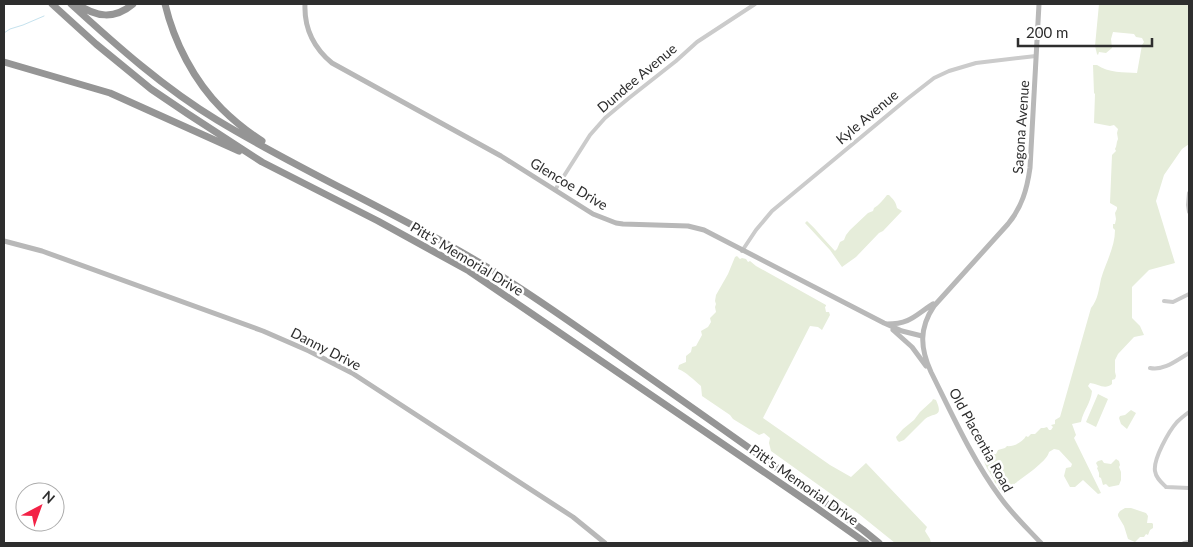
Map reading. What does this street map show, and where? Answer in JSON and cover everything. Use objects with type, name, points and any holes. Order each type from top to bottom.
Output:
[{"type":"highway","name":"Pitt's Memorial Drive","points":[[52,4],[96,44],[151,89],[188,114],[262,162],[378,221],[469,271],[866,543]]},
{"type":"highway","name":"Pitt's Memorial Drive","points":[[72,4],[141,65],[170,88],[216,119],[286,159],[447,244],[491,270],[738,440],[879,543]]},
{"type":"highway","points":[[77,4],[92,13],[110,15],[126,10],[133,4]]},
{"type":"highway","points":[[165,4],[168,19],[183,53],[200,82],[222,109],[249,132],[286,159]]},
{"type":"highway","points":[[4,62],[110,93],[262,162]]},
{"type":"street","name":"Glencoe Drive","points":[[306,4],[306,22],[311,36],[318,48],[332,63],[496,153],[593,214],[623,224],[696,227],[884,323],[902,331],[922,336]]},
{"type":"street","name":"Dundee Avenue","points":[[555,190],[590,135],[605,118],[697,42],[755,4]]},
{"type":"street","name":"Sagona Avenue","points":[[922,336],[927,317],[937,302],[1008,224],[1017,212],[1023,199],[1028,184],[1030,168],[1039,4]]},
{"type":"street","name":"Kyle Avenue","points":[[742,251],[756,230],[775,208],[930,81],[949,71],[976,63],[1037,56]]},
{"type":"street","points":[[1189,193],[1189,212]]},
{"type":"street","name":"Danny Drive","points":[[4,241],[42,251],[263,331],[309,351],[352,373],[572,517],[605,543]]},
{"type":"street","points":[[1164,301],[1173,302],[1189,294]]},
{"type":"street","points":[[884,323],[896,324],[908,321],[937,302]]},
{"type":"street","points":[[884,323],[909,344],[931,372]]},
{"type":"street","name":"Old Placentia Road","points":[[922,336],[924,355],[931,372],[983,470],[1000,498],[1041,543]]},
{"type":"street","points":[[1150,368],[1161,368],[1189,353]]},
{"type":"street","points":[[1189,412],[1180,419],[1172,430],[1156,459],[1154,469],[1158,479],[1166,487],[1189,488]]},
{"type":"street","points":[[1184,543],[1189,542]]},
{"type":"green space","points":[[1099,4],[1189,4],[1189,144],[1182,149],[1164,175],[1156,201],[1175,263],[1149,270],[1132,287],[1132,318],[1140,326],[1144,335],[1134,337],[1118,354],[1115,360],[1116,376],[1112,380],[1112,384],[1104,387],[1090,383],[1088,386],[1092,391],[1081,422],[1072,424],[1076,435],[1074,438],[1101,493],[1098,494],[1083,480],[1075,487],[1070,487],[1064,476],[1066,468],[1071,467],[1072,464],[1059,450],[1054,449],[1049,452],[1042,462],[1003,492],[995,483],[984,460],[991,454],[996,454],[998,450],[1015,445],[1026,436],[1035,434],[1041,428],[1047,427],[1051,430],[1053,427],[1051,425],[1055,424],[1055,420],[1060,417],[1091,308],[1097,298],[1101,279],[1114,242],[1115,230],[1113,224],[1115,224],[1117,207],[1110,203],[1112,155],[1116,151],[1118,129],[1114,125],[1094,123],[1093,65],[1111,71],[1137,73],[1144,42],[1142,38],[1136,37],[1134,34],[1113,32],[1111,39],[1112,48],[1106,53],[1099,52],[1098,55],[1095,46]]},
{"type":"green space","points":[[887,195],[893,199],[897,208],[902,211],[856,257],[842,267],[830,250],[805,223],[807,221],[835,251],[850,230],[868,213],[873,211]]},
{"type":"green space","points":[[737,256],[740,259],[750,261],[826,305],[826,312],[829,312],[830,315],[822,330],[818,327],[810,326],[763,418],[830,465],[851,477],[866,463],[927,527],[925,531],[931,543],[895,543],[859,514],[771,451],[770,438],[764,433],[759,435],[702,396],[701,386],[678,369],[679,365],[686,362],[686,356],[691,352],[692,347],[696,346],[702,335],[701,331],[708,327],[711,322],[710,318],[716,312],[716,295]]},
{"type":"green space","points":[[1098,394],[1108,399],[1096,427],[1086,422]]},
{"type":"green space","points":[[933,399],[936,400],[938,406],[937,414],[925,419],[904,440],[899,442],[896,437]]},
{"type":"green space","points":[[1131,410],[1136,413],[1127,429],[1121,424],[1119,418]]},
{"type":"green space","points":[[1116,459],[1119,461],[1121,472],[1119,485],[1109,487],[1106,484],[1103,485],[1096,463],[1102,460],[1104,463],[1111,464]]},
{"type":"green space","points":[[1125,508],[1146,513],[1148,516],[1147,523],[1153,524],[1153,528],[1148,535],[1140,537],[1135,542],[1128,539],[1124,526],[1118,516],[1120,511]]},
{"type":"waterway","points":[[4,33],[44,16]]}]
